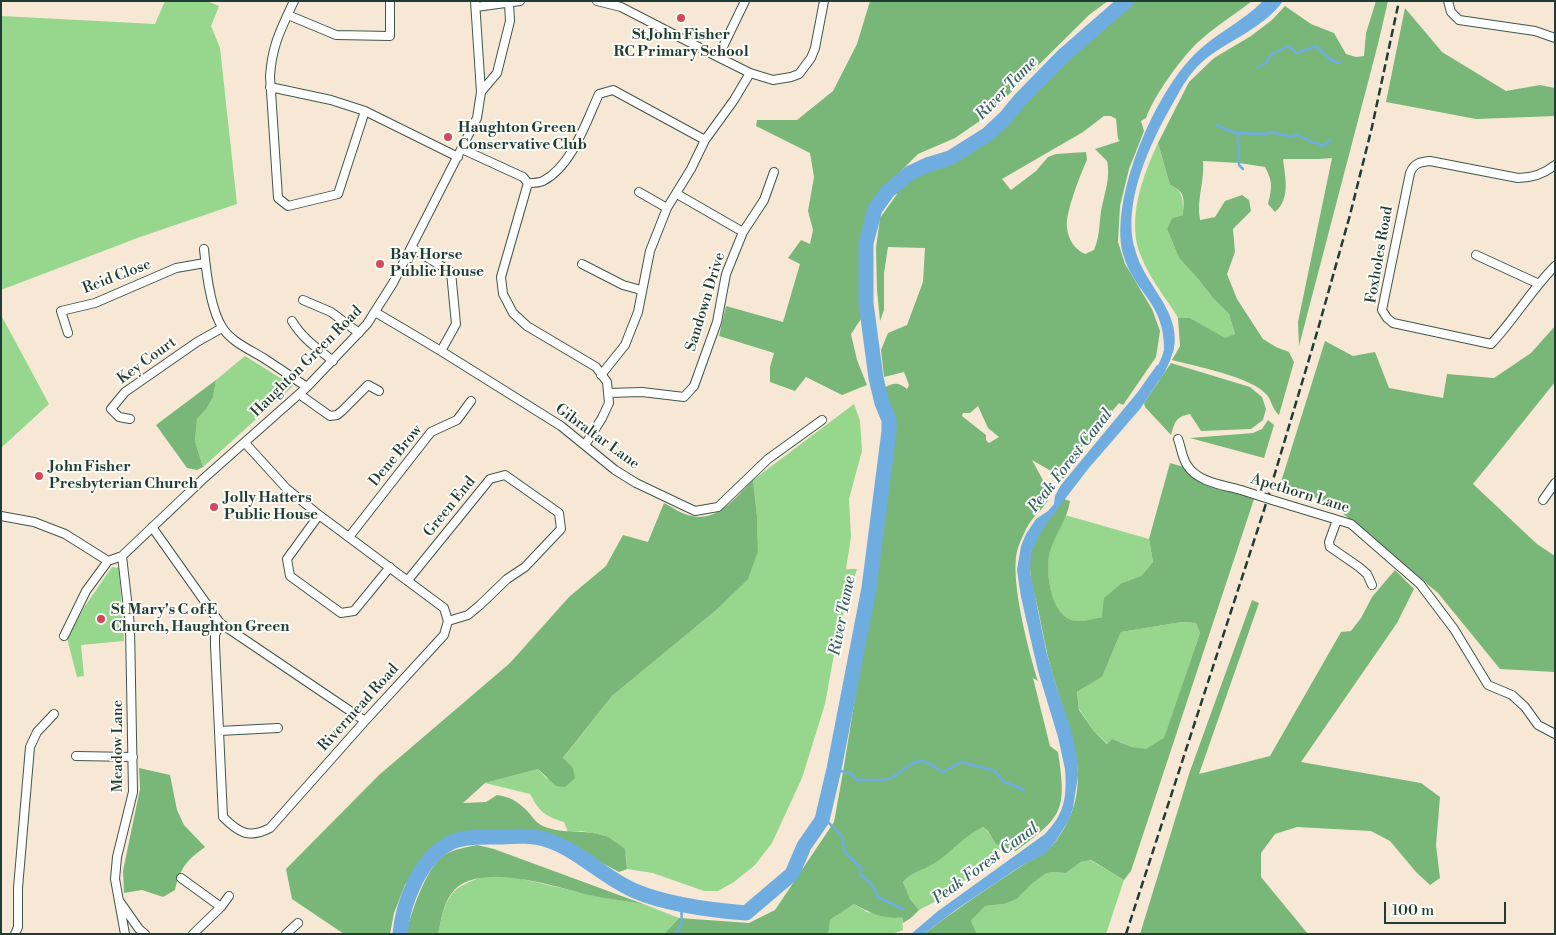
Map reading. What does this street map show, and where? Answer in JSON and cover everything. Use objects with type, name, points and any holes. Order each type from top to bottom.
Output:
[{"type":"street","points":[[294,1],[276,39],[271,57],[270,87],[278,198],[288,206],[338,194],[366,111]]},
{"type":"street","points":[[288,14],[336,36],[390,36],[390,1]]},
{"type":"street","points":[[475,4],[520,1]]},
{"type":"street","points":[[597,1],[620,7],[718,58],[774,80],[790,78],[799,74],[811,58],[815,48],[824,1]]},
{"type":"street","points":[[718,58],[745,1]]},
{"type":"street","points":[[1448,1],[1451,12],[1459,20],[1535,31],[1555,38]]},
{"type":"street","name":"Haughton Green Road","points":[[481,92],[497,72],[510,22],[509,3]]},
{"type":"street","name":"Haughton Green Road","points":[[122,556],[307,387],[359,333],[375,312],[412,248],[477,118],[481,92],[475,4]]},
{"type":"street","points":[[602,374],[625,346],[638,312],[650,251],[667,208],[677,194],[705,140],[734,100],[750,72]]},
{"type":"street","points":[[270,87],[331,100],[366,111],[458,157]]},
{"type":"street","points":[[462,149],[522,177],[528,183],[541,182],[553,174],[570,155],[599,94],[613,90],[705,140]]},
{"type":"street","name":"Foxholes Road","points":[[1555,165],[1543,173],[1526,178],[1430,161],[1413,166],[1382,310],[1393,324],[1491,344],[1507,327],[1555,266]]},
{"type":"street","name":"Sandown Drive","points":[[608,393],[642,392],[684,398],[694,386],[717,322],[726,274],[744,232],[764,200],[774,172]]},
{"type":"street","points":[[528,183],[501,277],[503,294],[513,313],[527,326],[596,367],[607,382],[609,403],[585,445]]},
{"type":"street","points":[[639,192],[667,208]]},
{"type":"street","points":[[677,194],[744,232]]},
{"type":"street","points":[[412,248],[451,272],[456,324],[441,351]]},
{"type":"street","points":[[204,249],[213,301],[222,328],[233,339],[307,387]]},
{"type":"street","points":[[1476,255],[1539,284]]},
{"type":"street","name":"Reid Close","points":[[68,333],[61,311],[95,302],[176,268],[205,263]]},
{"type":"street","points":[[582,264],[623,285],[641,290]]},
{"type":"street","points":[[303,300],[332,312],[359,333]]},
{"type":"street","name":"Gibraltar Lane","points":[[375,312],[561,426],[614,470],[636,483],[696,511],[718,507],[768,459],[822,420]]},
{"type":"street","points":[[292,321],[308,342],[333,360]]},
{"type":"street","name":"Key Court","points":[[130,419],[119,417],[111,409],[121,396],[197,342],[222,328]]},
{"type":"street","points":[[299,394],[330,416],[338,415],[342,412],[368,385],[379,392]]},
{"type":"street","name":"Dene Brow","points":[[349,537],[431,432],[457,420],[472,401]]},
{"type":"street","name":"Apethorn Lane","points":[[1178,439],[1187,465],[1196,475],[1211,482],[1351,524],[1420,584],[1454,630],[1488,685],[1512,694],[1538,725],[1555,734]]},
{"type":"street","points":[[245,443],[286,488],[319,515],[444,608],[448,620]]},
{"type":"street","name":"Green End","points":[[408,580],[490,479],[505,475],[559,514],[561,529],[525,567],[507,580],[468,615],[448,620]]},
{"type":"street","points":[[1543,500],[1555,483]]},
{"type":"street","points":[[319,515],[286,559],[290,576],[341,614],[354,611],[390,567]]},
{"type":"street","points":[[1,516],[34,522],[64,534],[108,561]]},
{"type":"street","points":[[1337,520],[1330,542],[1331,549],[1359,567],[1366,574],[1372,585]]},
{"type":"street","points":[[152,527],[220,623],[365,721]]},
{"type":"street","points":[[64,636],[86,592],[108,561],[122,556]]},
{"type":"street","name":"Meadow Lane","points":[[122,556],[130,626],[133,792],[117,857],[115,879],[125,934]]},
{"type":"street","name":"Rivermead Road","points":[[220,623],[215,635],[215,645],[224,817],[239,831],[251,834],[270,828],[444,636],[448,620]]},
{"type":"street","points":[[15,934],[18,927],[18,888],[30,747],[37,732],[54,714]]},
{"type":"street","points":[[219,731],[278,728]]},
{"type":"street","points":[[76,756],[132,757]]},
{"type":"street","points":[[181,878],[221,907]]},
{"type":"street","points":[[193,934],[230,896]]},
{"type":"street","points":[[118,901],[138,929],[145,934]]},
{"type":"street","points":[[286,934],[298,923]]},
{"type":"green space","points":[[165,1],[207,1],[219,6],[211,26],[220,48],[237,204],[140,237],[1,290],[1,16],[155,24]]},
{"type":"green space","points":[[870,1],[1108,1],[1089,15],[987,116],[955,138],[918,154],[879,193],[883,197],[875,209],[866,243],[867,310],[851,334],[857,360],[867,385],[842,395],[806,377],[795,391],[770,382],[770,367],[774,353],[719,336],[726,306],[783,322],[800,264],[788,258],[801,240],[810,244],[813,230],[808,211],[814,177],[810,153],[756,126],[757,120],[797,120],[833,91],[857,44]]},
{"type":"green space","points":[[1126,1],[1252,1],[1209,32],[1189,51],[1161,89],[1146,118],[1141,121],[1144,131],[1129,169],[1120,206],[1118,242],[1125,264],[1152,309],[1160,331],[1156,357],[1123,405],[1119,403],[1067,465],[1071,469],[1062,480],[1032,460],[1050,493],[1047,502],[1029,524],[1019,545],[1016,557],[1017,592],[1038,681],[1033,678],[1050,746],[1058,752],[1062,787],[1058,810],[1044,829],[1016,851],[996,844],[988,831],[983,827],[969,835],[940,860],[910,876],[903,882],[910,899],[919,910],[903,923],[902,917],[883,916],[854,904],[830,920],[827,934],[664,934],[679,918],[749,923],[775,910],[834,822],[882,532],[876,532],[889,420],[879,391],[893,384],[907,389],[909,385],[904,372],[884,377],[881,350],[888,333],[907,325],[923,282],[925,248],[888,247],[884,273],[884,310],[880,321],[876,248],[880,218],[897,194],[888,191],[910,173],[927,165],[950,158],[988,134],[1063,56]],"holes":[[[1104,116],[1111,116],[1116,119],[1118,139],[1120,141],[1095,149],[1107,161],[1108,180],[1096,245],[1094,250],[1085,254],[1070,239],[1067,221],[1074,193],[1087,160],[1086,152],[1056,154],[1048,157],[1036,171],[1011,190],[1002,179],[1083,132]],[[978,406],[988,428],[999,437],[989,443],[986,440],[986,435],[962,416],[963,413],[970,413]]]},
{"type":"green space","points":[[1376,1],[1388,1],[1299,346],[1298,322],[1332,158],[1283,159],[1286,180],[1285,194],[1280,207],[1275,212],[1268,204],[1271,185],[1265,167],[1203,161],[1199,205],[1200,220],[1215,217],[1225,201],[1242,195],[1249,200],[1251,211],[1233,229],[1235,252],[1227,274],[1237,299],[1263,339],[1289,352],[1294,362],[1279,415],[1267,395],[1249,383],[1222,373],[1172,360],[1180,346],[1178,318],[1190,318],[1225,338],[1235,334],[1229,314],[1179,258],[1167,229],[1172,218],[1183,215],[1184,200],[1179,190],[1170,185],[1158,143],[1189,82],[1214,58],[1251,36],[1272,20],[1285,6],[1311,24],[1334,33],[1346,54],[1356,57],[1364,56],[1366,33]]},
{"type":"green space","points":[[1405,8],[1442,52],[1506,91],[1540,85],[1555,88],[1555,116],[1476,119],[1386,102]]},
{"type":"green space","points":[[1158,143],[1170,185],[1178,190],[1183,201],[1183,215],[1172,218],[1167,229],[1179,258],[1229,314],[1235,334],[1225,339],[1190,318],[1178,318],[1151,276],[1138,249],[1135,231],[1137,205],[1143,179]]},
{"type":"green space","points":[[1,315],[49,404],[1,448]]},
{"type":"green space","points":[[1555,326],[1555,382],[1473,484],[1537,544],[1555,556],[1555,672],[1500,669],[1438,593],[1334,506],[1281,482],[1325,341],[1353,356],[1375,352],[1389,388],[1443,398],[1447,374],[1494,378],[1531,353]]},
{"type":"green space","points":[[245,356],[293,386],[203,467],[195,441],[197,419],[207,408],[213,397],[216,380]]},
{"type":"green space","points":[[1171,363],[1250,387],[1262,397],[1266,409],[1263,420],[1251,429],[1201,431],[1190,414],[1177,420],[1171,435],[1145,407],[1144,403]]},
{"type":"green space","points":[[216,380],[213,397],[207,408],[197,419],[195,441],[203,467],[197,470],[187,468],[156,425]]},
{"type":"green space","points":[[854,404],[860,421],[862,451],[849,499],[851,537],[846,569],[857,569],[839,627],[825,704],[802,778],[772,843],[755,865],[734,882],[718,891],[704,891],[653,873],[627,869],[626,855],[615,841],[603,835],[581,831],[568,832],[564,822],[543,812],[536,805],[530,794],[485,783],[538,769],[547,779],[612,696],[715,611],[758,551],[753,480]]},
{"type":"green space","points":[[1268,420],[1274,425],[1264,458],[1190,438],[1253,433],[1262,429]]},
{"type":"green space","points":[[1170,463],[1184,467],[1211,485],[1254,499],[1131,871],[1124,880],[1091,860],[1081,862],[1066,873],[1051,872],[1045,874],[1017,899],[1004,904],[985,906],[971,921],[977,934],[924,934],[1052,846],[1068,821],[1075,800],[1078,781],[1077,761],[1073,741],[1049,662],[1030,574],[1031,553],[1040,531],[1064,499],[1070,501],[1067,514],[1050,551],[1048,569],[1051,590],[1058,609],[1064,616],[1075,621],[1102,617],[1104,598],[1122,583],[1141,576],[1153,562],[1149,539]],"holes":[[[1182,622],[1196,623],[1200,633],[1164,738],[1146,749],[1132,747],[1112,739],[1107,744],[1093,730],[1079,710],[1077,692],[1102,677],[1121,632]]]},
{"type":"green space","points":[[753,480],[758,551],[748,579],[715,611],[612,696],[563,758],[573,768],[575,778],[565,787],[556,786],[538,769],[485,783],[463,803],[486,802],[497,795],[502,796],[519,804],[538,823],[548,828],[605,836],[625,849],[627,869],[619,872],[570,844],[551,836],[534,833],[505,833],[451,837],[437,845],[423,860],[405,885],[394,913],[390,934],[344,934],[292,899],[286,869],[379,775],[510,663],[569,597],[606,566],[623,535],[648,542],[664,503],[681,513],[701,517],[710,515],[734,500]]},
{"type":"green space","points":[[1065,515],[1149,539],[1153,562],[1141,576],[1122,583],[1102,617],[1082,621],[1071,620],[1064,616],[1054,601],[1049,581],[1049,554],[1053,539]]},
{"type":"green space","points":[[112,567],[119,568],[124,641],[81,645],[84,676],[77,677],[67,638],[85,606]]},
{"type":"green space","points":[[1395,570],[1414,589],[1397,623],[1301,762],[1421,783],[1440,797],[1436,845],[1440,878],[1430,885],[1416,872],[1390,841],[1371,831],[1297,827],[1275,834],[1261,853],[1261,877],[1308,934],[1140,934],[1189,774],[1252,600],[1259,603],[1199,774],[1270,756],[1341,632],[1351,631],[1361,618],[1372,597]]},
{"type":"green space","points":[[1182,622],[1196,623],[1200,633],[1164,739],[1146,750],[1112,739],[1108,744],[1093,730],[1079,709],[1077,692],[1102,677],[1121,632]]},
{"type":"green space","points":[[139,768],[170,775],[177,810],[184,825],[205,847],[185,865],[175,890],[163,897],[142,890],[124,893],[123,871],[140,789]]},
{"type":"green space","points":[[983,827],[995,841],[1005,847],[946,896],[919,910],[910,899],[903,882],[910,874],[932,864],[954,848],[969,833]]},
{"type":"green space","points":[[477,845],[494,849],[646,905],[589,895],[517,878],[478,878],[463,884],[448,898],[438,934],[406,934],[426,878],[439,859],[461,848]]},
{"type":"green space","points":[[1090,860],[1124,880],[1106,934],[977,934],[971,921],[985,906],[1004,904],[1017,899],[1045,874],[1051,872],[1066,873],[1081,862]]},
{"type":"green space","points":[[485,876],[509,876],[591,895],[646,905],[679,918],[664,934],[438,934],[444,911],[451,896],[463,885]]},
{"type":"green space","points":[[854,904],[867,912],[902,917],[903,930],[892,934],[827,934],[830,920]]},
{"type":"water","points":[[1263,1],[1283,1],[1265,20],[1212,54],[1191,74],[1158,130],[1149,150],[1136,190],[1132,211],[1135,249],[1146,275],[1162,300],[1173,325],[1175,338],[1173,353],[1168,353],[1164,350],[1163,334],[1154,309],[1134,278],[1123,254],[1120,231],[1129,175],[1139,146],[1152,118],[1181,69],[1205,45]]},
{"type":"water","points":[[1157,365],[1163,366],[1166,370],[1140,409],[1088,469],[1049,520],[1038,537],[1031,553],[1030,572],[1046,650],[1071,730],[1077,756],[1078,776],[1073,808],[1069,820],[1046,853],[1021,866],[957,909],[924,934],[911,934],[938,911],[1045,834],[1061,812],[1066,788],[1065,769],[1058,737],[1038,671],[1021,597],[1017,570],[1021,546],[1036,519],[1048,511],[1054,504],[1055,496],[1061,485],[1137,393]]},
{"type":"waterway","name":"River Tame","points":[[400,934],[410,894],[431,858],[452,842],[476,837],[519,836],[544,839],[572,852],[624,886],[635,891],[661,900],[718,910],[746,913],[792,874],[804,846],[822,820],[834,769],[869,588],[889,431],[889,420],[882,403],[876,378],[866,303],[866,243],[875,209],[888,191],[910,173],[927,165],[950,158],[988,134],[1063,56],[1126,1]]},
{"type":"waterway","points":[[1258,67],[1266,63],[1271,55],[1288,46],[1297,53],[1316,46],[1332,61],[1341,63]]},
{"type":"waterway","points":[[1216,125],[1235,133],[1265,134],[1270,132],[1292,137],[1295,134],[1323,146],[1330,140]]},
{"type":"waterway","points":[[1238,133],[1239,165],[1243,169]]},
{"type":"waterway","name":"Peak Forest Canal","points":[[1157,376],[1166,360],[1170,342]]},
{"type":"waterway","points":[[834,769],[852,774],[856,780],[879,780],[891,778],[910,765],[922,761],[943,772],[961,762],[995,771],[1003,781],[1024,790]]},
{"type":"waterway","points":[[822,820],[829,823],[842,836],[845,852],[861,868],[860,875],[869,882],[878,897],[903,909]]},
{"type":"waterway","points":[[676,934],[682,923],[681,903]]},
{"type":"railway","points":[[1126,934],[1264,510],[1318,329],[1372,127],[1399,1]]},
{"type":"place","name":"St John Fisher RC Primary School","points":[[681,18]]},
{"type":"place","name":"Haughton Green Conservative Club","points":[[448,137]]},
{"type":"place","name":"Bay Horse Public House","points":[[380,264]]},
{"type":"place","name":"John Fisher Presbyterian Church","points":[[39,476]]},
{"type":"place","name":"Jolly Hatters Public House","points":[[214,507]]},
{"type":"place","name":"St Mary's C of E Church, Haughton Green","points":[[101,619]]}]
